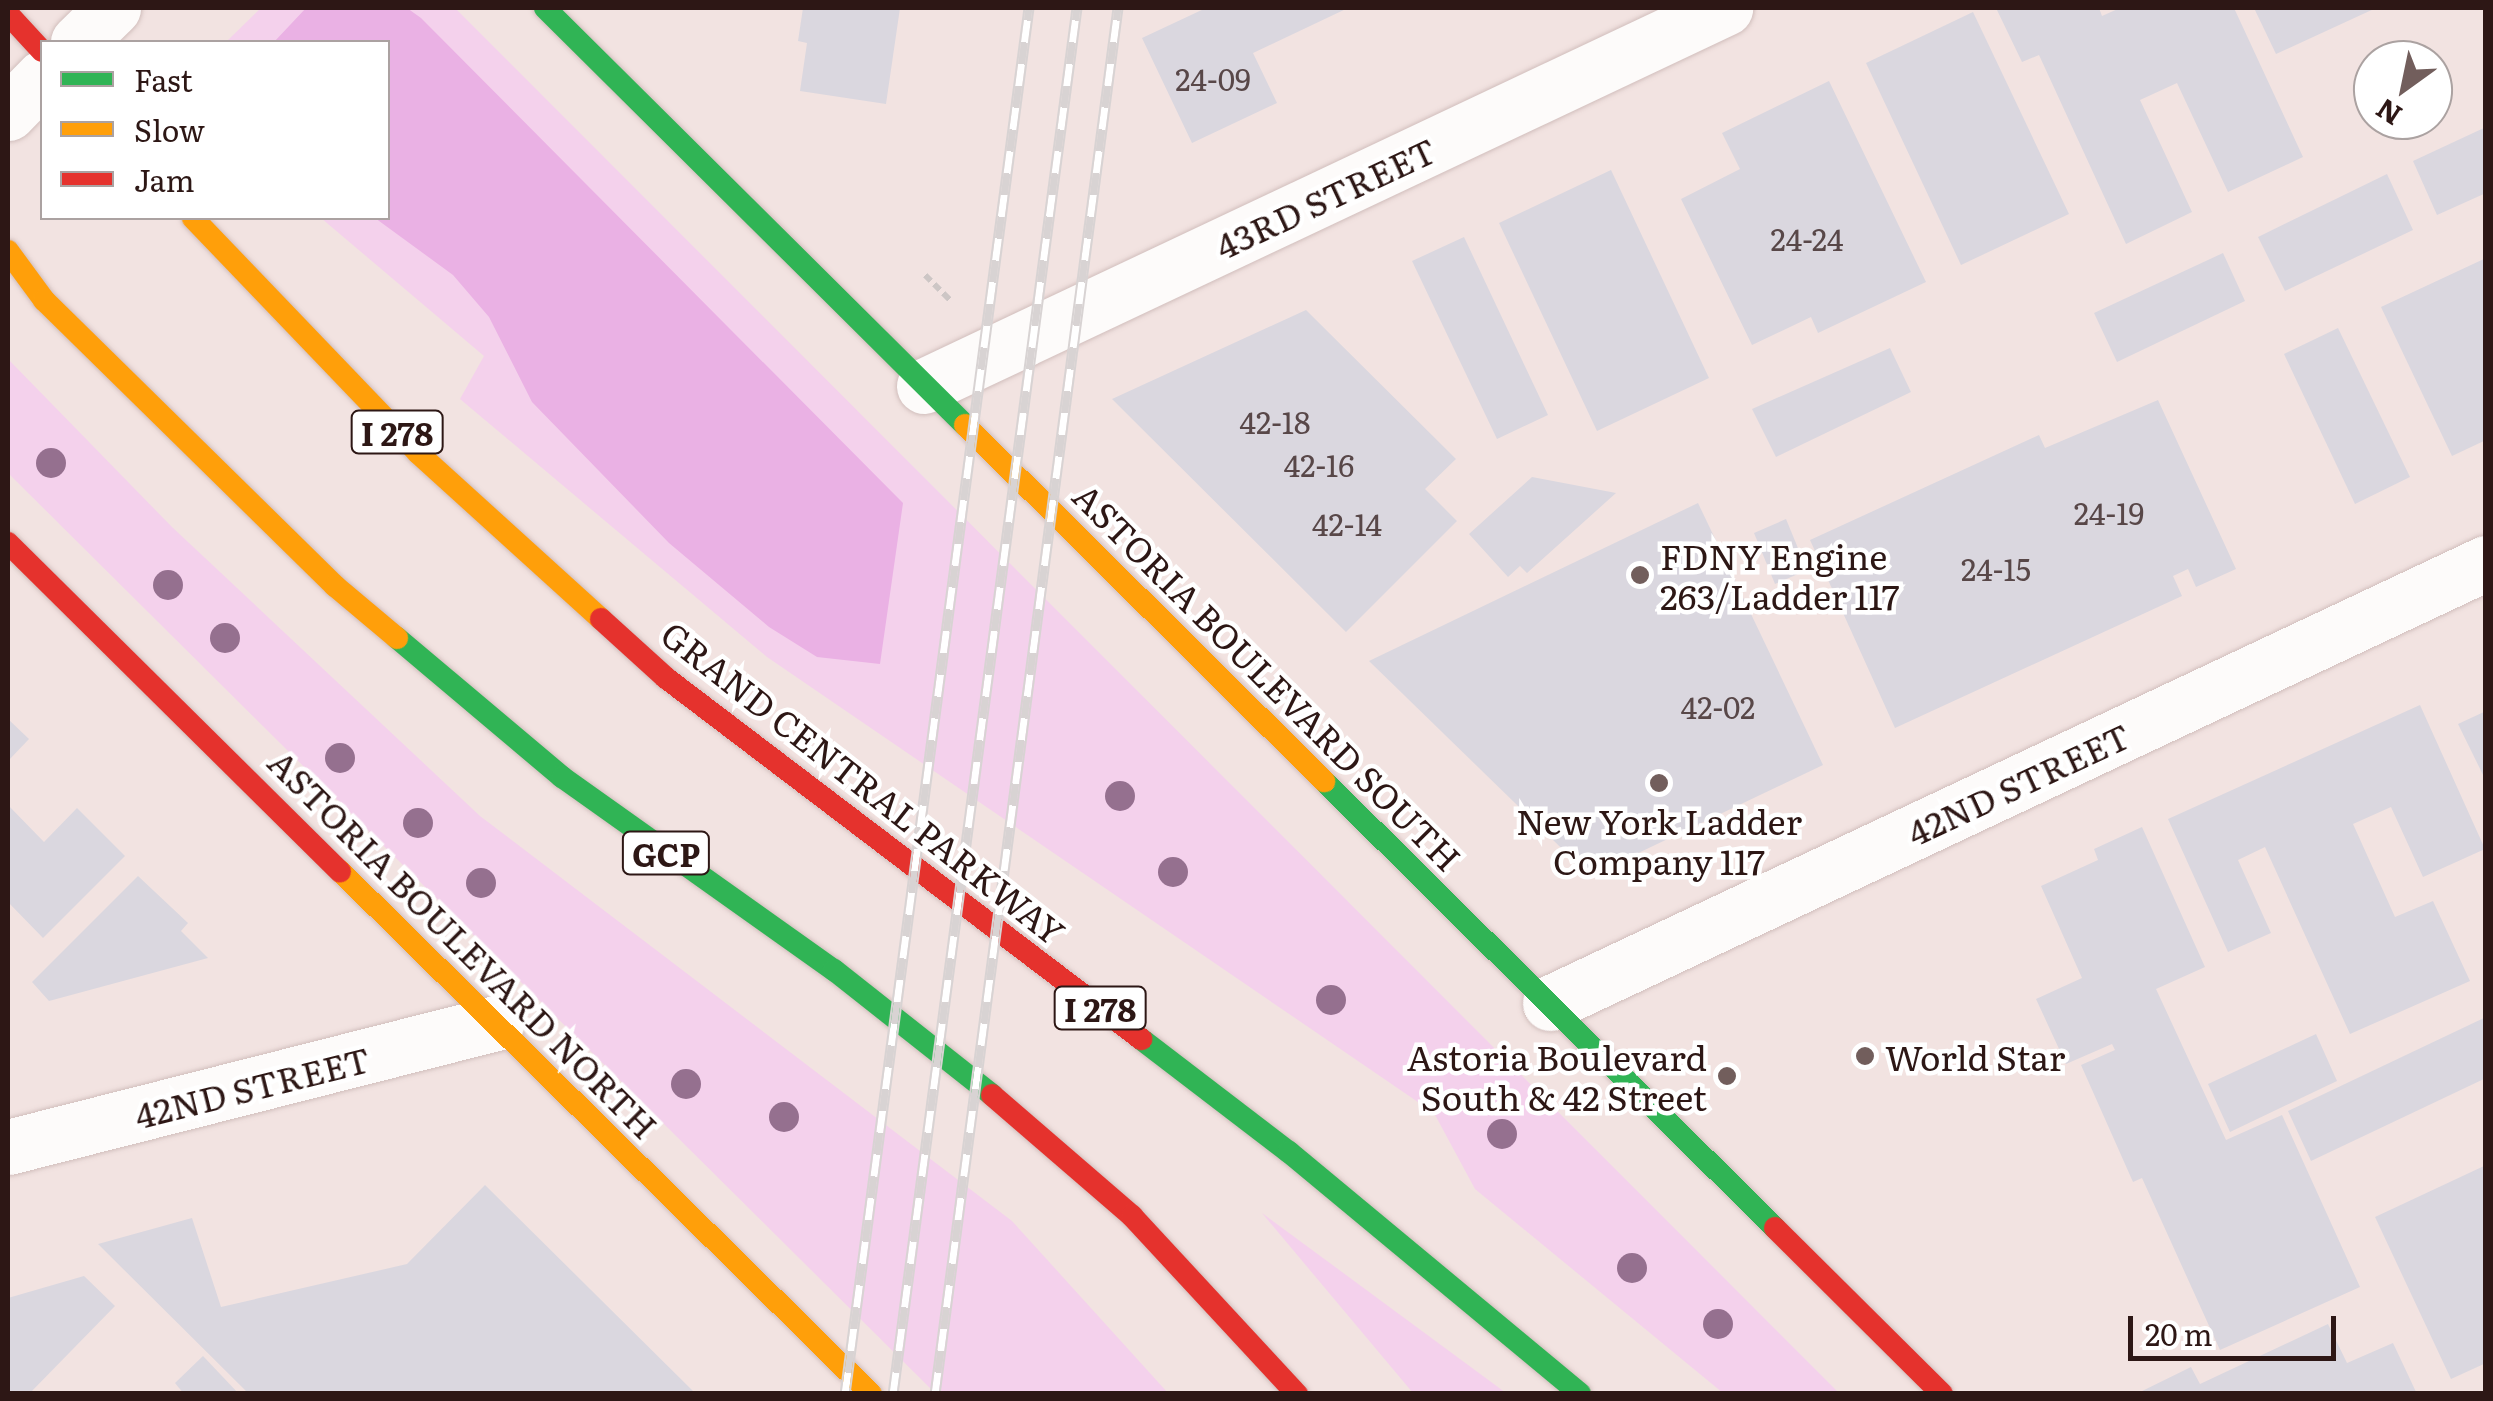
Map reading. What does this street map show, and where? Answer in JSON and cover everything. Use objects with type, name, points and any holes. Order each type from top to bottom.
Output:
[{"type":"main road","points":[[11,8],[40,42]]},
{"type":"main road","name":"ASTORIA BOULEVARD SOUTH","points":[[545,8],[1942,1394]]},
{"type":"main road","points":[[8,14],[40,44]]},
{"type":"main road","name":"GRAND CENTRAL PARKWAY","points":[[195,220],[418,453],[666,678],[1289,1152],[1580,1394]]},
{"type":"main road","name":"GCP","points":[[8,251],[44,300],[266,521],[450,686],[562,777],[910,1028],[1037,1131],[1132,1216],[1297,1394]]},
{"type":"main road","points":[[8,268],[44,300]]},
{"type":"main road","name":"ASTORIA BOULEVARD NORTH","points":[[8,543],[871,1394]]},
{"type":"street","points":[[69,40],[113,8]]},
{"type":"street","name":"43RD STREET","points":[[924,386],[1725,8]]},
{"type":"street","points":[[8,112],[40,68]]},
{"type":"street","name":"42ND STREET","points":[[1550,1003],[2486,563]]},
{"type":"street","name":"42ND STREET","points":[[8,1147],[496,1024]]},
{"type":"path","points":[[925,275],[950,300]]},
{"type":"shaded area","points":[[261,8],[455,8],[1839,1393],[1723,1393],[1475,1189],[1434,1113],[767,657],[460,399],[484,356],[323,220],[390,220],[390,40],[228,40]]},
{"type":"shaded area","points":[[306,8],[407,8],[421,18],[903,503],[880,664],[817,657],[769,627],[669,543],[532,402],[489,317],[453,275],[378,220],[390,220],[390,40],[276,40]]},
{"type":"shaded area","points":[[8,359],[172,527],[480,816],[1012,1221],[1168,1393],[935,1393],[8,473]]},
{"type":"shaded area","points":[[1262,1213],[1506,1393],[1413,1393]]},
{"type":"building","points":[[803,8],[900,8],[886,104],[800,91],[807,43],[798,41]]},
{"type":"building","points":[[1206,8],[1348,8],[1253,53],[1277,103],[1192,143],[1142,38]]},
{"type":"building","points":[[1996,8],[2099,8],[2102,16],[2120,8],[2234,8],[2303,157],[2228,192],[2177,83],[2140,100],[2192,212],[2126,244],[2039,55],[2022,62]]},
{"type":"building","points":[[2254,8],[2376,8],[2276,54]]},
{"type":"building","points":[[1973,12],[2069,214],[1961,265],[1866,63]]},
{"type":"building","points":[[1829,81],[1926,282],[1818,333],[1811,317],[1752,345],[1681,199],[1740,169],[1722,133]]},
{"type":"building","points":[[2486,127],[2486,193],[2437,215],[2413,161]]},
{"type":"building","points":[[1611,170],[1709,378],[1597,431],[1499,223]]},
{"type":"building","points":[[2387,174],[2413,230],[2285,291],[2258,237]]},
{"type":"building","points":[[1464,237],[1548,415],[1497,439],[1412,261]]},
{"type":"building","points":[[2223,253],[2245,301],[2117,362],[2094,313]]},
{"type":"building","points":[[2486,258],[2486,440],[2452,456],[2381,307]]},
{"type":"building","points":[[1306,310],[1456,459],[1425,489],[1457,521],[1346,632],[1112,399]]},
{"type":"building","points":[[2338,328],[2410,477],[2355,504],[2284,354]]},
{"type":"building","points":[[1890,348],[1911,392],[1776,457],[1752,409]]},
{"type":"building","points":[[2158,400],[2236,569],[2196,587],[2188,569],[2173,576],[2182,596],[1895,728],[1810,540],[2039,435],[2045,448]]},
{"type":"building","points":[[1532,477],[1616,493],[1527,573],[1520,566],[1508,577],[1469,534]]},
{"type":"building","points":[[1698,503],[1823,765],[1590,876],[1369,661]]},
{"type":"building","points":[[1786,519],[1807,570],[1775,584],[1754,533]]},
{"type":"building","points":[[2420,705],[2485,849],[2423,877],[2391,807],[2353,824],[2395,917],[2433,901],[2470,981],[2350,1034],[2265,847],[2238,860],[2271,933],[2228,952],[2168,819]]},
{"type":"building","points":[[2486,711],[2486,781],[2458,724]]},
{"type":"building","points":[[8,719],[29,739],[8,761]]},
{"type":"building","points":[[8,805],[44,842],[77,808],[125,856],[43,938],[8,902]]},
{"type":"building","points":[[2142,827],[2205,967],[2156,989],[2226,1140],[2282,1115],[2360,1287],[2220,1350],[2142,1178],[2133,1182],[2081,1065],[2115,1050],[2112,1044],[2066,1064],[2036,999],[2082,978],[2041,886],[2098,860],[2094,849]]},
{"type":"building","points":[[138,876],[188,923],[181,931],[208,958],[49,1001],[32,982]]},
{"type":"building","points":[[2486,1017],[2486,1078],[2311,1161],[2288,1111]]},
{"type":"building","points":[[2316,1034],[2337,1081],[2230,1132],[2208,1084]]},
{"type":"building","points":[[2484,1166],[2486,1363],[2451,1379],[2375,1217]]},
{"type":"building","points":[[485,1185],[696,1394],[249,1394],[98,1244],[192,1218],[221,1307],[407,1264]]},
{"type":"building","points":[[84,1276],[115,1306],[29,1394],[8,1394],[8,1298]]},
{"type":"building","points":[[2328,1324],[2347,1363],[2393,1343],[2417,1394],[2136,1394],[2191,1367],[2200,1384]]},
{"type":"building","points":[[203,1356],[239,1394],[184,1394],[175,1383]]},
{"type":"railway","points":[[845,1394],[1029,8]]},
{"type":"railway","points":[[893,1394],[1077,8]]},
{"type":"railway","points":[[935,1394],[1118,8]]},
{"type":"traffic: fast","points":[[545,8],[965,425]]},
{"type":"traffic: fast","points":[[397,638],[562,777],[834,970],[992,1095]]},
{"type":"traffic: fast","points":[[1324,781],[1775,1228]]},
{"type":"traffic: fast","points":[[1141,1039],[1289,1152],[1580,1394]]},
{"type":"traffic: slow","points":[[195,220],[418,453],[601,619]]},
{"type":"traffic: slow","points":[[8,251],[44,300],[335,586],[397,638]]},
{"type":"traffic: slow","points":[[965,425],[1324,781]]},
{"type":"traffic: slow","points":[[340,871],[871,1394]]},
{"type":"traffic: jam","points":[[8,14],[40,49]]},
{"type":"traffic: jam","points":[[8,543],[340,871]]},
{"type":"traffic: jam","points":[[601,619],[666,678],[1141,1039]]},
{"type":"traffic: jam","points":[[992,1095],[1132,1216],[1297,1394]]},
{"type":"traffic: jam","points":[[1775,1228],[1942,1394]]},
{"type":"place","name":"FDNY Engine 263/Ladder 117","points":[[1640,575]]},
{"type":"place","name":"New York Ladder Company 117","points":[[1659,783]]},
{"type":"place","name":"World Star","points":[[1865,1056]]},
{"type":"place","name":"Astoria Boulevard South & 42 Street","points":[[1727,1076]]}]
